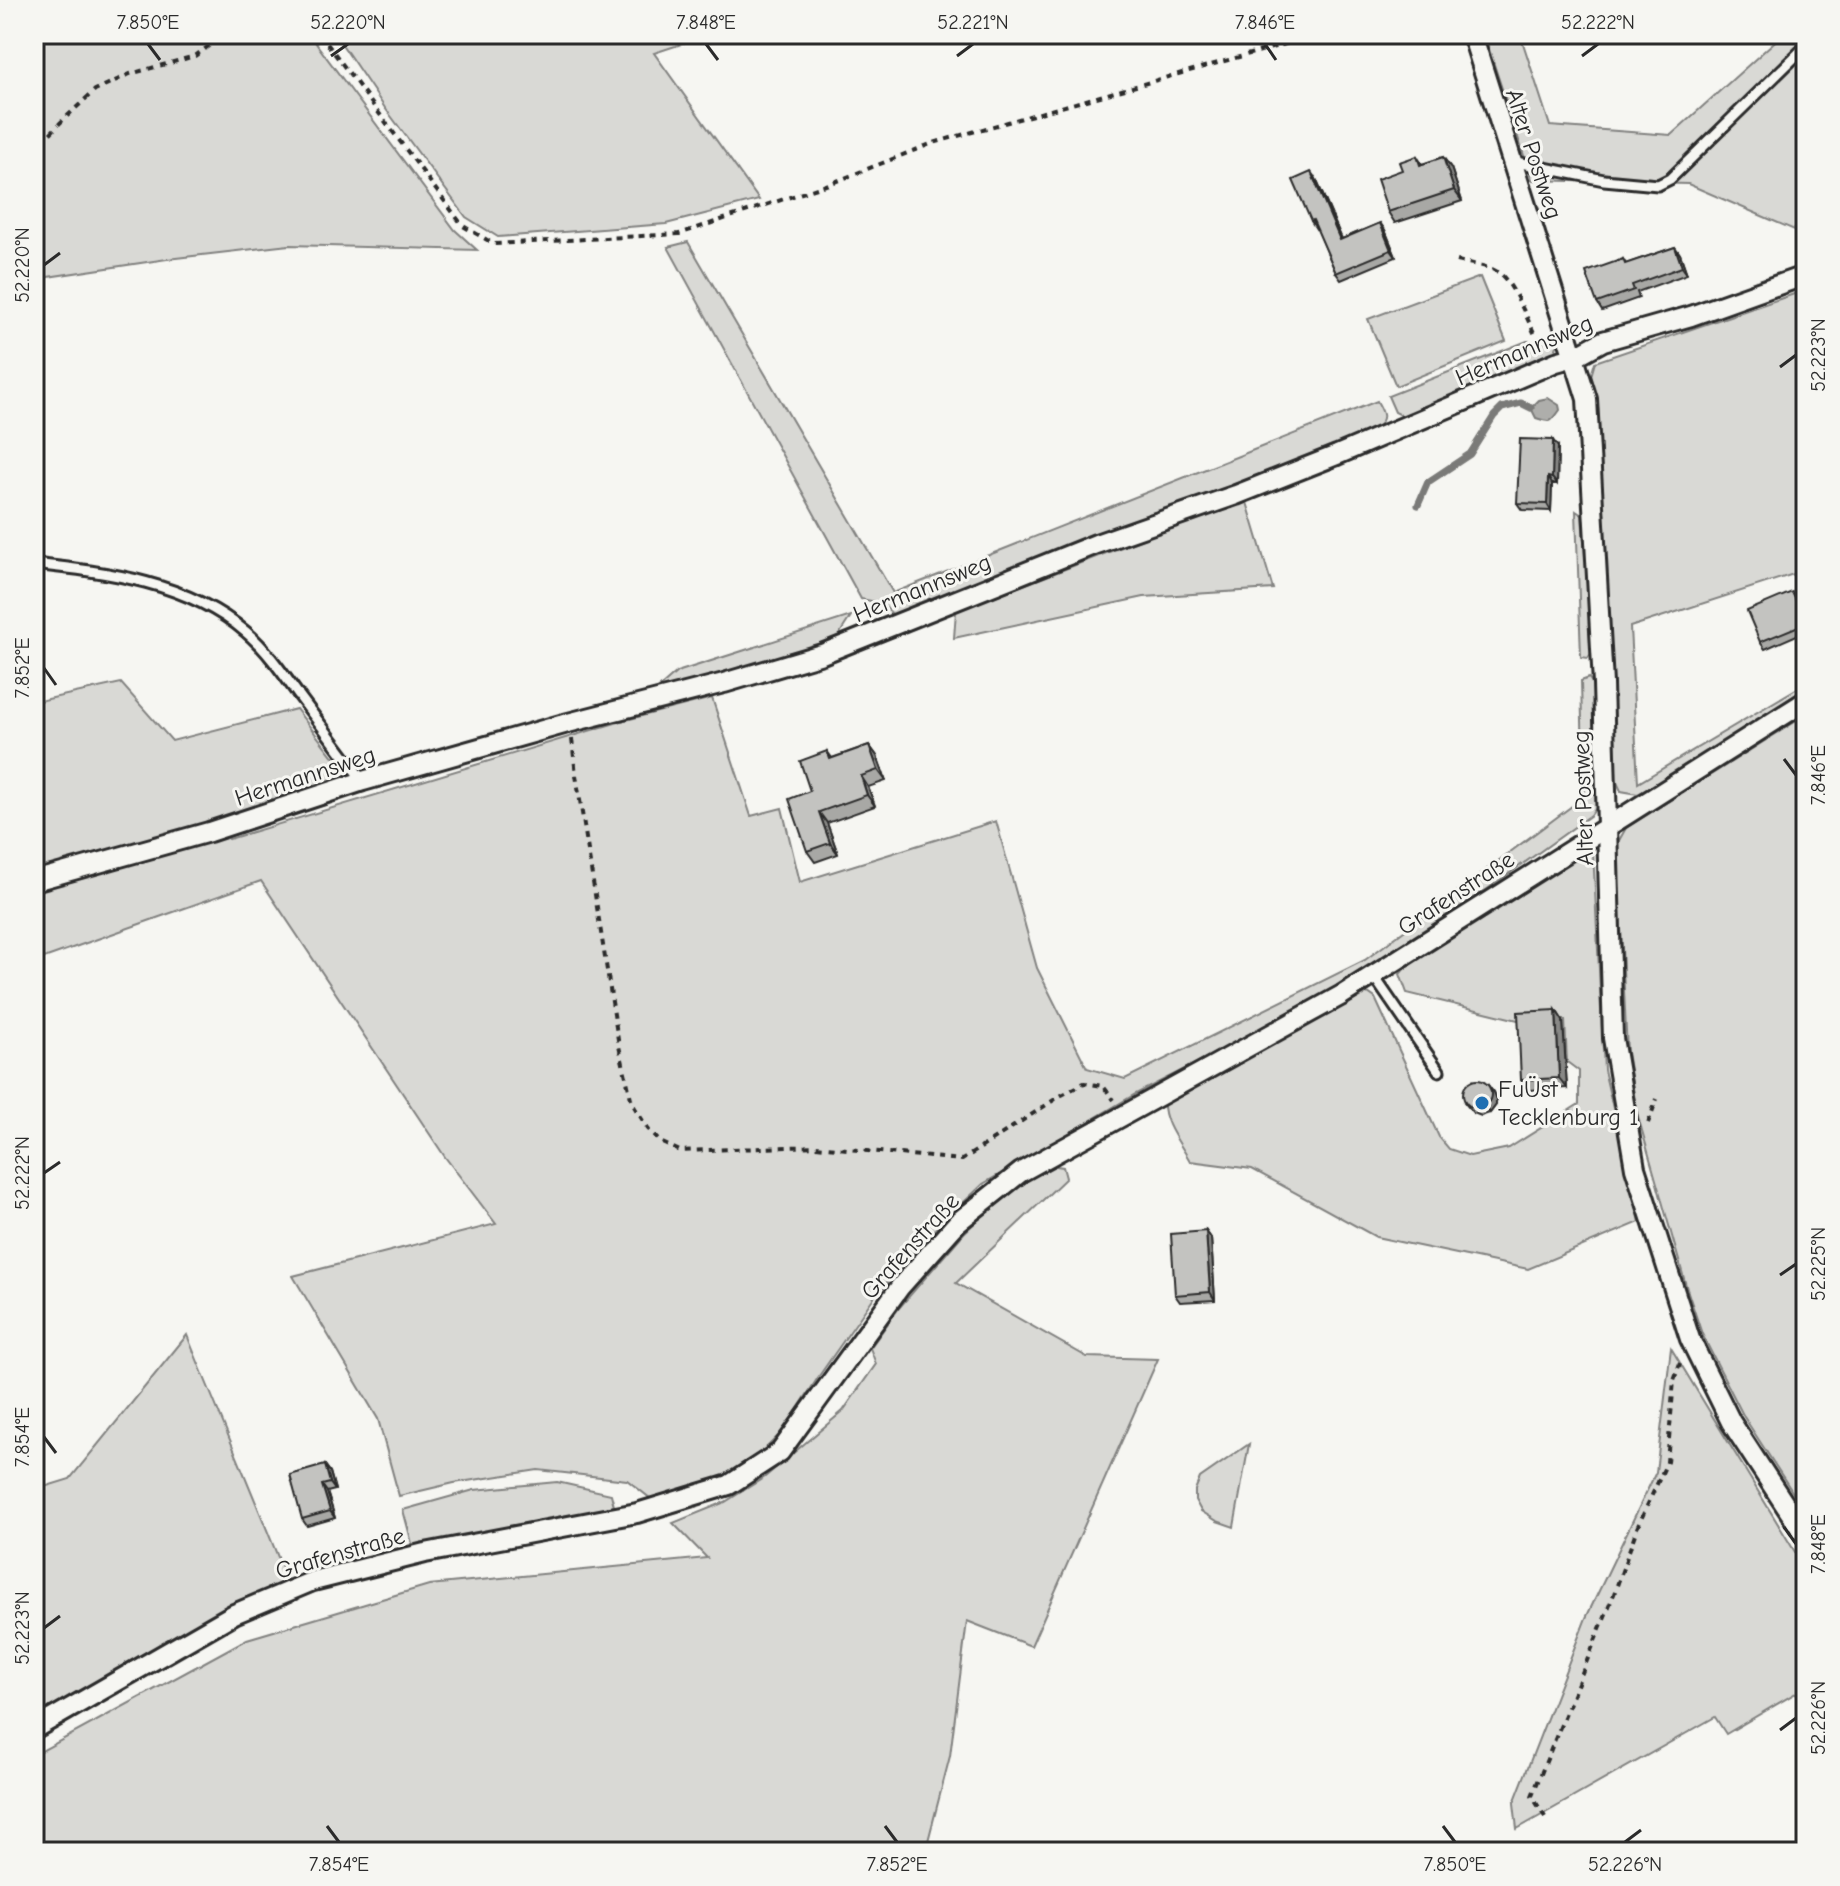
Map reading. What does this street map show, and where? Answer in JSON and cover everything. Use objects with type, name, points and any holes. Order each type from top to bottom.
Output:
[{"type":"street","name":"Alter Postweg","points":[[1472,34],[1587,399],[1603,684],[1613,1038],[1635,1168],[1690,1339],[1731,1422],[1806,1537]]},
{"type":"street","name":"Hermannsweg","points":[[34,881],[209,832],[363,781],[822,654],[1096,544],[1236,495],[1337,455],[1574,357],[1603,341],[1691,316],[1806,275]]},
{"type":"street","name":"Grafenstraße","points":[[34,1729],[234,1614],[313,1581],[425,1553],[637,1513],[729,1485],[780,1452],[900,1287],[958,1222],[1021,1172],[1342,995],[1806,701]]},
{"type":"lane","points":[[1511,160],[1604,180],[1658,185],[1670,179],[1806,46]]},
{"type":"lane","points":[[34,564],[133,579],[216,609],[248,633],[277,666],[363,781]]},
{"type":"lane","points":[[1373,975],[1439,1071]]},
{"type":"path","points":[[34,151],[95,90],[130,74],[195,56],[225,34]]},
{"type":"path","points":[[320,34],[463,226],[494,244],[679,234],[832,183],[933,143],[1321,34]]},
{"type":"path","points":[[1457,261],[1498,272],[1510,287],[1542,349],[1556,362]]},
{"type":"path","points":[[572,736],[619,1046],[632,1103],[660,1142],[680,1151],[816,1146],[962,1160],[1084,1083],[1103,1086],[1123,1116]]},
{"type":"path","points":[[1545,1817],[1532,1796],[1614,1594],[1637,1528],[1667,1462],[1674,1380],[1690,1339]]},
{"type":"shaded area","points":[[34,34],[309,34],[455,230],[477,250],[289,245],[34,279]]},
{"type":"shaded area","points":[[335,34],[712,34],[654,53],[759,200],[666,224],[498,237],[466,217],[385,108]]},
{"type":"shaded area","points":[[1484,34],[1520,34],[1550,126],[1671,135],[1783,34],[1806,34],[1806,235],[1688,184],[1532,180]]},
{"type":"shaded area","points":[[688,242],[893,593],[1377,401],[1383,418],[1376,429],[895,617],[881,603],[861,599],[668,247]]},
{"type":"shaded area","points":[[1480,277],[1506,341],[1396,386],[1368,319]]},
{"type":"shaded area","points":[[1806,290],[1806,570],[1630,627],[1638,783],[1806,683],[1806,694],[1638,794],[1621,791],[1615,778],[1589,383],[1595,362]]},
{"type":"shaded area","points":[[1527,341],[1558,343],[1554,354],[1540,362],[1403,416],[1395,412],[1388,396]]},
{"type":"shaded area","points":[[1548,398],[1559,405],[1560,410],[1550,421],[1536,418],[1531,408],[1539,400]]},
{"type":"shaded area","points":[[1246,499],[1273,589],[1144,597],[954,638],[956,611]]},
{"type":"shaded area","points":[[1576,511],[1582,515],[1592,652],[1588,658],[1581,657]]},
{"type":"shaded area","points":[[851,616],[835,641],[810,651],[652,694],[677,672]]},
{"type":"shaded area","points":[[1589,678],[1595,688],[1601,801],[1591,815],[1394,956],[1296,1012],[1134,1095],[983,1184],[929,1235],[874,1297],[784,1430],[752,1462],[709,1483],[655,1502],[627,1480],[538,1470],[454,1483],[399,1496],[378,1419],[293,1276],[496,1224],[445,1157],[261,881],[44,958],[34,940],[34,702],[121,683],[172,741],[296,709],[341,767],[337,782],[215,820],[229,839],[622,721],[712,698],[751,816],[782,808],[800,882],[996,821],[1037,968],[1087,1068],[1125,1079],[1365,960],[1584,797],[1581,681]]},
{"type":"shaded area","points":[[1806,715],[1806,1513],[1744,1417],[1702,1334],[1637,1113],[1627,1052],[1617,844],[1626,828]]},
{"type":"shaded area","points":[[1586,849],[1593,850],[1604,1070],[1640,1222],[1528,1269],[1376,1237],[1252,1169],[1190,1161],[1169,1124],[1164,1100],[1368,993],[1375,998],[1439,1137],[1449,1149],[1470,1156],[1509,1148],[1579,1104],[1579,1071],[1567,1062],[1565,1020],[1522,1021],[1407,993],[1400,974],[1540,876]]},
{"type":"shaded area","points":[[1050,1165],[1063,1167],[1066,1178],[956,1283],[1087,1357],[1158,1359],[1031,1646],[967,1621],[950,1756],[927,1845],[935,1852],[34,1852],[34,1755],[247,1639],[429,1585],[707,1558],[673,1523],[725,1502],[765,1477],[843,1411],[876,1364],[870,1348],[899,1308],[964,1233],[1017,1183]]},
{"type":"shaded area","points":[[187,1335],[287,1580],[222,1610],[34,1717],[34,1490],[70,1479]]},
{"type":"shaded area","points":[[1671,1348],[1806,1570],[1806,1687],[1726,1734],[1715,1717],[1517,1829],[1514,1803],[1586,1618],[1656,1472]]},
{"type":"shaded area","points":[[1249,1444],[1234,1527],[1201,1511],[1195,1500],[1195,1490],[1200,1478]]},
{"type":"shaded area","points":[[557,1482],[611,1494],[614,1506],[601,1513],[413,1547],[403,1510],[474,1490]]},
{"type":"building","points":[[1417,156],[1420,165],[1443,157],[1454,190],[1388,212],[1377,179],[1402,170],[1399,162]]},
{"type":"building","points":[[1311,172],[1340,240],[1380,223],[1391,250],[1336,273],[1293,180]]},
{"type":"building","points":[[1675,247],[1682,267],[1632,285],[1634,290],[1597,303],[1586,272],[1623,259],[1625,264]]},
{"type":"building","points":[[1520,439],[1553,440],[1552,478],[1548,477],[1547,504],[1517,503]]},
{"type":"building","points":[[1792,592],[1797,603],[1806,602],[1806,623],[1760,642],[1747,611]]},
{"type":"building","points":[[869,745],[878,770],[861,776],[867,795],[819,812],[830,843],[807,851],[789,799],[810,791],[800,761],[827,751],[830,759]]},
{"type":"building","points":[[1556,1010],[1559,1078],[1521,1080],[1518,1012]]},
{"type":"building","points":[[1477,1080],[1487,1084],[1491,1094],[1487,1104],[1477,1108],[1467,1104],[1463,1094],[1467,1084]]},
{"type":"building","points":[[1206,1231],[1210,1292],[1175,1295],[1171,1234]]},
{"type":"building","points":[[325,1465],[330,1483],[322,1485],[330,1511],[302,1519],[290,1475]]},
{"type":"waterway","points":[[1418,505],[1428,482],[1470,454],[1502,408],[1521,403],[1531,408]]},
{"type":"place","name":"FuÜst Tecklenburg 1","points":[[1482,1103]]}]
